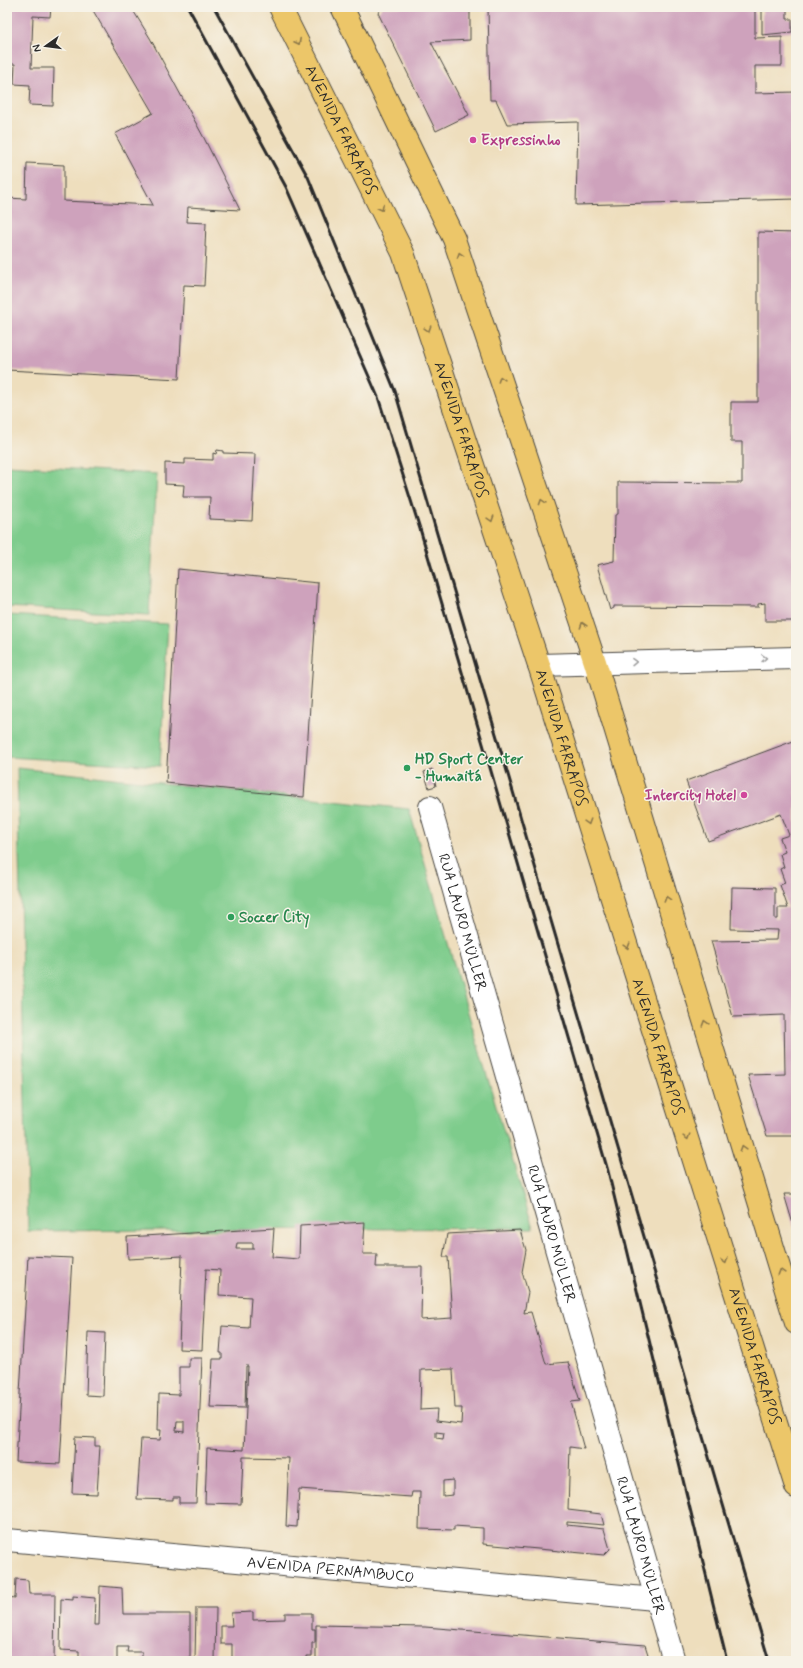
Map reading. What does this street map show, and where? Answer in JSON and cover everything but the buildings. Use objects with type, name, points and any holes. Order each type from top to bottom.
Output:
[{"type":"main road","name":"AVENIDA FARRAPOS","points":[[280,7],[403,253],[539,665],[796,1487]]},
{"type":"main road","points":[[342,7],[454,239],[595,662],[796,1323]]},
{"type":"street","points":[[539,665],[595,662],[796,658]]},
{"type":"street","name":"RUA LAURO MÜLLER","points":[[430,807],[655,1599],[674,1661]]},
{"type":"street","name":"AVENIDA PERNAMBUCO","points":[[7,1540],[655,1599]]},
{"type":"green space","points":[[7,465],[157,474],[149,615],[7,607]]},
{"type":"green space","points":[[7,615],[168,624],[160,766],[7,757]]},
{"type":"green space","name":"Soccer City","points":[[17,768],[409,809],[533,1228],[28,1231]]},
{"type":"railway","points":[[188,7],[286,187],[378,397],[421,532],[608,1171],[727,1661]]},
{"type":"railway","points":[[214,7],[308,177],[395,391],[769,1661]]},
{"type":"place","name":"Expressinho","points":[[473,140]]},
{"type":"place","name":"HD Sport Center - Humaitá","points":[[407,768]]},
{"type":"place","name":"Intercity Hotel","points":[[744,795]]},
{"type":"place","name":"Soccer City","points":[[231,917]]}]
